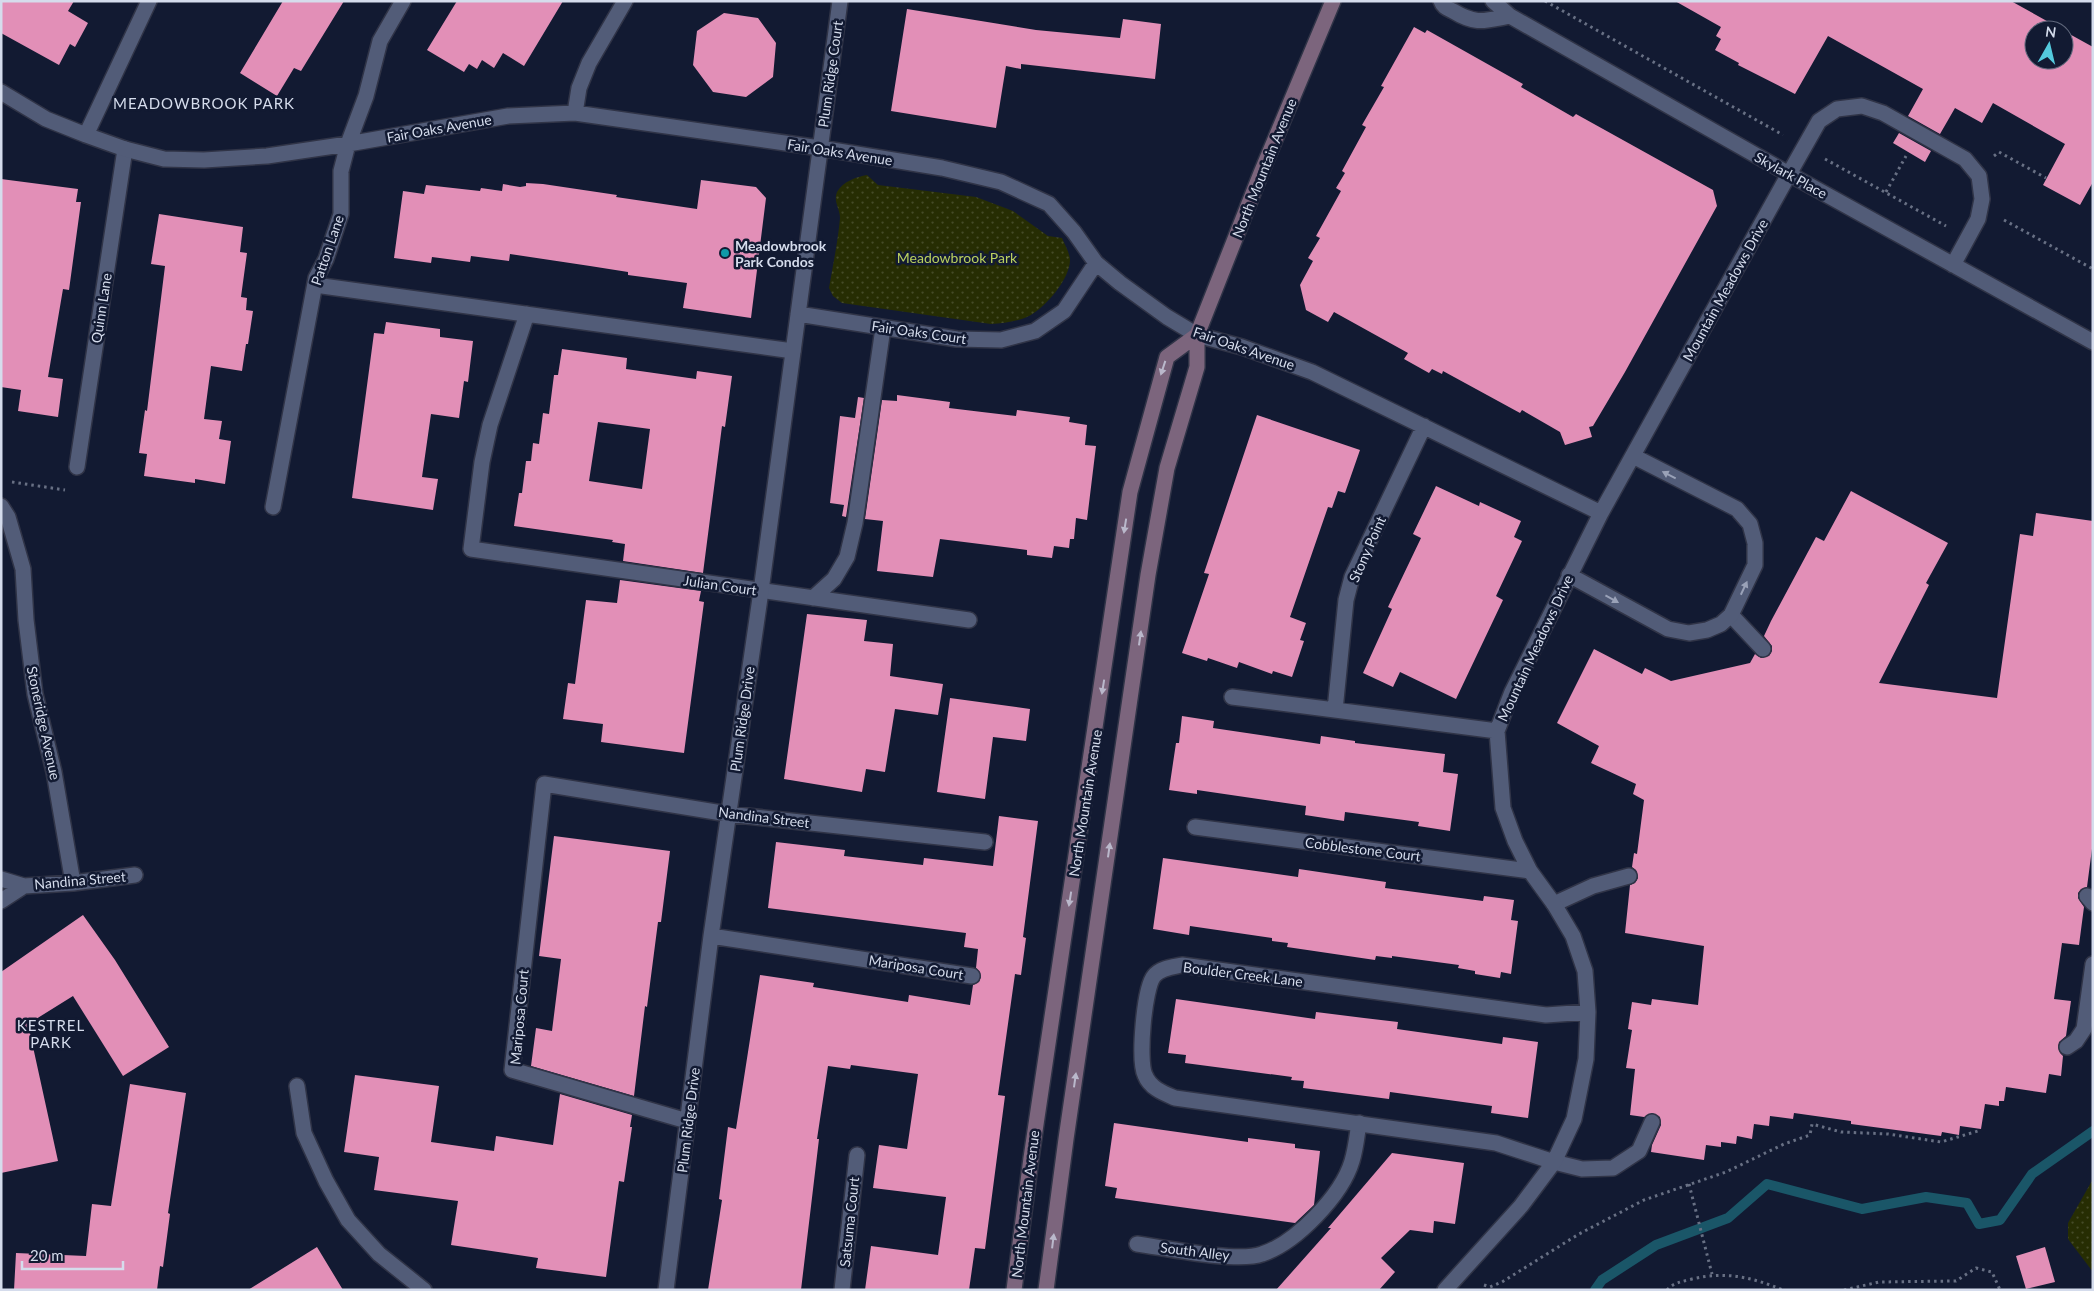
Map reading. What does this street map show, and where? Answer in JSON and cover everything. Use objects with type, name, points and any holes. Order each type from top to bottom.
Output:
[{"type":"street","points":[[86,135],[149,1]]},
{"type":"street","name":"Patton Lane","points":[[273,507],[314,286],[326,259],[341,214],[341,171],[348,144],[366,96],[380,42],[403,1]]},
{"type":"street","points":[[576,113],[580,88],[589,63],[625,1]]},
{"type":"street","name":"Plum Ridge Court","points":[[820,148],[840,1]]},
{"type":"street","name":"North Mountain Avenue","points":[[1046,1290],[1066,1139],[1148,575],[1167,468],[1197,367],[1197,334],[1257,182],[1333,1]]},
{"type":"street","points":[[1441,1],[1443,6],[1469,21],[1488,21],[1510,16]]},
{"type":"street","name":"Skylark Place","points":[[1493,1],[1510,16],[1789,174],[2093,342]]},
{"type":"street","name":"Fair Oaks Avenue","points":[[1,92],[46,119],[125,149],[164,159],[204,160],[267,156],[508,116],[576,113],[820,148],[942,168],[1001,182],[1048,204],[1074,232],[1096,262],[1152,306],[1197,334],[1242,347],[1312,372],[1601,513]]},
{"type":"street","name":"Mountain Meadows Drive","points":[[1444,1290],[1521,1206],[1554,1162],[1574,1119],[1586,1058],[1588,1012],[1585,971],[1573,936],[1554,904],[1530,871],[1515,841],[1503,808],[1497,732],[1512,692],[1569,575],[1601,513],[1819,121],[1837,110],[1862,106],[1883,112],[1966,159],[1979,176],[1982,198],[1978,220],[1953,265]]},
{"type":"street","name":"Plum Ridge Drive","points":[[666,1290],[710,936],[761,591],[820,148]]},
{"type":"street","name":"Quinn Lane","points":[[77,467],[125,149]]},
{"type":"street","name":"Fair Oaks Court","points":[[798,314],[957,340],[1001,340],[1035,330],[1064,311],[1096,262]]},
{"type":"street","points":[[314,286],[793,351]]},
{"type":"street","name":"Julian Court","points":[[526,314],[490,425],[482,462],[471,549],[969,620]]},
{"type":"street","points":[[813,598],[834,579],[846,557],[855,523],[883,328]]},
{"type":"street","name":"North Mountain Avenue","points":[[1014,1290],[1031,1158],[1108,651],[1130,492],[1167,357],[1197,334]]},
{"type":"street","name":"Stony Point","points":[[1335,710],[1346,600],[1352,576],[1424,426]]},
{"type":"street","points":[[1569,575],[1668,630],[1689,633],[1707,630],[1721,624],[1731,615],[1755,565],[1755,543],[1750,524],[1737,509],[1633,456]]},
{"type":"street","name":"Stoneridge Avenue","points":[[1,506],[8,516],[23,569],[26,620],[35,694],[54,772],[73,883]]},
{"type":"street","points":[[1731,615],[1763,649]]},
{"type":"street","points":[[1232,696],[1497,732]]},
{"type":"street","name":"Nandina Street","points":[[544,784],[728,814],[985,842]]},
{"type":"street","name":"Mariposa Court","points":[[544,784],[512,1070],[687,1121]]},
{"type":"street","name":"Cobblestone Court","points":[[1195,827],[1530,871]]},
{"type":"street","name":"Nandina Street","points":[[1,879],[24,886],[73,883],[135,875]]},
{"type":"street","points":[[1554,904],[1593,886],[1629,876]]},
{"type":"street","name":"Nandina Street","points":[[1,901],[24,886]]},
{"type":"street","name":"Mariposa Court","points":[[710,936],[972,976]]},
{"type":"street","points":[[2066,1046],[2076,1040],[2084,1029],[2093,964]]},
{"type":"street","name":"Boulder Creek Lane","points":[[1588,1012],[1546,1016],[1182,965],[1165,968],[1154,976],[1148,989],[1140,1054],[1145,1075],[1156,1090],[1175,1098],[1496,1143],[1582,1169],[1613,1168],[1639,1151],[1652,1122]]},
{"type":"street","points":[[297,1086],[304,1133],[326,1181],[348,1220],[379,1254],[424,1290]]},
{"type":"street","name":"South Alley","points":[[1137,1244],[1230,1256],[1261,1255],[1288,1241],[1311,1221],[1329,1201],[1343,1181],[1352,1161],[1360,1123]]},
{"type":"street","name":"Satsuma Court","points":[[842,1290],[856,1155]]},
{"type":"path","points":[[1545,1],[1968,238]]},
{"type":"path","points":[[1886,192],[1908,152]]},
{"type":"path","points":[[1991,158],[2000,152],[2046,178]]},
{"type":"path","points":[[2000,217],[2093,269]]},
{"type":"path","points":[[11,482],[69,490]]},
{"type":"path","points":[[1483,1285],[1490,1287],[1502,1282],[1578,1234],[1644,1200],[1726,1172],[1784,1144],[1810,1135],[1812,1124],[1841,1132],[1888,1134],[1941,1142],[1978,1130]]},
{"type":"path","points":[[1689,1184],[1712,1274]]},
{"type":"path","points":[[1844,1290],[1878,1282],[1956,1281],[1976,1268],[1992,1272],[2000,1290]]},
{"type":"path","points":[[1667,1290],[1672,1284],[1712,1274],[1743,1276],[1783,1290]]},
{"type":"green space","name":"Meadowbrook Park","points":[[867,175],[878,185],[976,197],[1013,211],[1048,236],[1062,238],[1070,258],[1066,276],[1056,292],[1042,307],[1029,316],[1005,323],[991,324],[842,303],[833,296],[829,288],[840,218],[836,195],[846,182]]},
{"type":"green space","points":[[2093,1179],[2093,1272],[2068,1239],[2068,1223]]},
{"type":"building","points":[[1,1],[74,1],[68,11],[88,23],[75,47],[70,44],[59,65],[1,33]]},
{"type":"building","points":[[283,1],[344,1],[301,71],[294,68],[277,96],[240,73]]},
{"type":"building","points":[[457,1],[563,1],[524,66],[503,53],[494,68],[482,60],[477,69],[469,64],[464,72],[427,50]]},
{"type":"building","points":[[1675,1],[2011,1],[2045,20],[2024,20],[2024,70],[2074,70],[2074,37],[2093,47],[2093,182],[2080,205],[2043,185],[2065,144],[1993,103],[1982,123],[1955,108],[1940,134],[1908,116],[1923,89],[1828,36],[1795,94],[1738,65],[1739,63],[1715,50],[1721,39],[1716,36],[1721,27]]},
{"type":"building","points":[[907,9],[1036,30],[1120,38],[1123,19],[1161,24],[1155,79],[1021,64],[1021,69],[1006,66],[996,128],[891,111]]},
{"type":"building","points":[[724,13],[758,18],[776,43],[773,77],[746,97],[713,92],[693,65],[697,31]]},
{"type":"building","points":[[1414,27],[1425,33],[1427,30],[1523,84],[1521,87],[1573,117],[1576,114],[1713,190],[1717,206],[1625,372],[1593,426],[1589,427],[1592,437],[1565,445],[1560,432],[1522,410],[1520,413],[1443,371],[1442,374],[1432,369],[1429,373],[1404,359],[1408,353],[1334,312],[1328,322],[1306,310],[1300,285],[1313,261],[1308,258],[1320,238],[1316,236],[1341,191],[1336,188],[1345,173],[1342,171],[1366,127],[1362,125],[1384,87],[1381,86]]},
{"type":"building","points":[[1899,133],[1931,151],[1925,162],[1893,143]]},
{"type":"building","points":[[1,179],[78,189],[76,202],[81,202],[69,290],[63,289],[48,377],[63,379],[58,417],[18,411],[21,390],[1,387]]},
{"type":"building","points":[[701,180],[756,187],[766,198],[751,318],[683,308],[687,283],[628,275],[628,272],[510,254],[509,261],[471,256],[470,262],[432,257],[431,263],[394,258],[403,191],[424,194],[426,185],[480,191],[481,188],[502,191],[503,184],[520,187],[526,186],[526,183],[543,184],[697,209]]},
{"type":"building","points":[[159,214],[243,227],[240,252],[247,253],[241,297],[247,298],[246,310],[253,311],[248,344],[246,344],[242,371],[211,366],[204,419],[222,421],[219,439],[231,441],[225,484],[195,479],[195,483],[144,476],[147,454],[139,453],[145,410],[147,411],[165,266],[151,264]]},
{"type":"building","points":[[386,322],[440,329],[440,337],[473,341],[468,382],[464,381],[459,418],[431,414],[422,477],[438,479],[433,510],[352,498],[374,333],[384,334]]},
{"type":"building","points":[[562,349],[627,358],[626,369],[696,379],[697,371],[732,376],[725,427],[722,426],[703,573],[623,561],[625,544],[612,542],[613,540],[514,526],[519,493],[522,493],[526,461],[531,461],[533,443],[539,444],[543,413],[549,414],[554,375],[558,375]],"holes":[[[598,422],[650,429],[642,489],[589,481]]]},
{"type":"building","points":[[897,395],[950,402],[949,408],[1016,416],[1017,410],[1070,417],[1069,422],[1087,425],[1085,445],[1096,446],[1087,520],[1076,518],[1074,539],[1070,539],[1069,548],[1054,546],[1052,558],[1027,555],[1027,550],[940,539],[933,577],[877,571],[883,521],[865,519],[882,400],[897,401]]},
{"type":"building","points":[[858,397],[864,398],[846,517],[842,516],[844,505],[830,503],[840,416],[855,418]]},
{"type":"building","points":[[1257,415],[1360,450],[1345,493],[1338,491],[1332,508],[1328,507],[1290,617],[1306,623],[1300,640],[1304,641],[1292,677],[1273,671],[1272,674],[1239,662],[1237,668],[1208,658],[1207,661],[1182,653],[1209,574],[1204,573]]},
{"type":"building","points":[[1436,486],[1479,506],[1480,502],[1521,521],[1514,537],[1522,541],[1496,596],[1503,600],[1456,699],[1400,672],[1393,687],[1363,673],[1392,609],[1388,607],[1421,538],[1413,534]]},
{"type":"building","points":[[1851,491],[1948,543],[1926,583],[1929,585],[1879,683],[1997,698],[2020,534],[2033,536],[2036,513],[2093,521],[2093,841],[2087,887],[2081,889],[2078,893],[2078,898],[2084,907],[2079,945],[2062,943],[2054,999],[2071,1001],[2066,1036],[2059,1042],[2058,1047],[2063,1056],[2061,1076],[2049,1074],[2046,1093],[2006,1087],[2004,1101],[1999,1101],[1999,1106],[1985,1104],[1981,1129],[1960,1126],[1959,1135],[1942,1132],[1941,1136],[1851,1124],[1851,1121],[1794,1113],[1793,1119],[1770,1116],[1769,1126],[1754,1124],[1752,1139],[1737,1136],[1736,1144],[1721,1142],[1721,1147],[1706,1145],[1704,1160],[1651,1152],[1661,1125],[1660,1117],[1652,1113],[1644,1117],[1630,1115],[1635,1069],[1626,1068],[1632,1030],[1628,1029],[1632,1002],[1651,1005],[1652,999],[1698,1005],[1704,946],[1625,933],[1630,885],[1635,883],[1638,878],[1636,870],[1632,867],[1634,853],[1637,854],[1644,800],[1633,794],[1636,784],[1591,763],[1599,746],[1557,723],[1594,649],[1642,674],[1645,668],[1671,681],[1750,663],[1755,654],[1761,658],[1769,656],[1772,646],[1764,636],[1771,621],[1816,537],[1824,541]]},
{"type":"building","points":[[620,580],[701,591],[699,601],[704,602],[684,753],[601,742],[603,724],[563,719],[568,683],[575,684],[586,600],[617,603]]},
{"type":"building","points":[[807,614],[867,620],[864,641],[893,644],[890,676],[943,684],[938,715],[895,709],[885,772],[866,769],[862,792],[784,779]]},
{"type":"building","points":[[950,698],[1030,709],[1026,741],[993,737],[985,799],[937,792]]},
{"type":"building","points":[[1182,716],[1214,721],[1213,728],[1320,744],[1321,736],[1355,741],[1355,743],[1445,754],[1443,772],[1458,774],[1450,831],[1418,826],[1419,822],[1345,812],[1344,821],[1305,815],[1306,806],[1197,790],[1197,794],[1169,790],[1176,743],[1179,743]]},
{"type":"building","points":[[999,816],[1038,821],[1023,937],[1026,938],[1021,975],[1015,974],[998,1095],[1005,1096],[985,1249],[975,1248],[969,1290],[865,1290],[871,1246],[938,1255],[946,1197],[873,1188],[879,1145],[907,1149],[918,1074],[851,1065],[850,1069],[828,1066],[817,1139],[819,1139],[801,1290],[708,1290],[722,1200],[719,1199],[728,1127],[736,1129],[760,975],[814,983],[813,987],[908,1002],[909,995],[970,1005],[973,985],[979,982],[981,977],[980,972],[976,968],[978,949],[964,947],[966,933],[768,908],[776,842],[845,850],[844,856],[923,865],[924,858],[993,866]]},
{"type":"building","points":[[554,836],[670,851],[661,922],[658,922],[647,1007],[645,1006],[634,1096],[531,1066],[536,1028],[552,1031],[561,959],[539,956]]},
{"type":"building","points":[[1163,858],[1298,877],[1299,869],[1386,882],[1385,888],[1483,901],[1484,896],[1514,900],[1511,920],[1518,921],[1511,974],[1501,972],[1500,978],[1475,974],[1475,971],[1458,968],[1459,965],[1392,956],[1392,958],[1376,956],[1375,960],[1287,947],[1288,943],[1272,941],[1272,938],[1190,926],[1189,935],[1153,929]]},
{"type":"building","points":[[83,915],[115,960],[169,1047],[123,1076],[73,996],[28,1024],[58,1161],[1,1173],[1,972]]},
{"type":"building","points":[[1176,999],[1315,1019],[1316,1012],[1398,1022],[1397,1029],[1502,1044],[1503,1037],[1538,1042],[1528,1118],[1491,1113],[1492,1106],[1390,1092],[1389,1099],[1303,1088],[1304,1081],[1291,1080],[1292,1077],[1185,1063],[1186,1055],[1168,1053]]},
{"type":"building","points":[[355,1075],[439,1086],[431,1142],[494,1151],[496,1136],[553,1145],[560,1094],[632,1115],[624,1182],[619,1181],[606,1277],[536,1268],[538,1258],[451,1245],[458,1201],[374,1190],[379,1157],[344,1152]]},
{"type":"building","points":[[130,1084],[186,1093],[168,1213],[170,1214],[163,1267],[160,1266],[157,1290],[14,1290],[16,1253],[86,1256],[92,1204],[111,1206]]},
{"type":"building","points":[[1114,1123],[1248,1142],[1248,1138],[1295,1144],[1295,1148],[1320,1151],[1314,1205],[1295,1223],[1115,1198],[1117,1188],[1105,1186]]},
{"type":"building","points":[[1392,1153],[1464,1163],[1455,1224],[1434,1221],[1433,1233],[1410,1230],[1381,1258],[1395,1272],[1379,1290],[1276,1290],[1331,1228],[1328,1228]]},
{"type":"building","points":[[317,1247],[343,1290],[248,1290]]},
{"type":"building","points":[[2045,1247],[2055,1282],[2026,1289],[2016,1256]]},
{"type":"waterway","points":[[1595,1290],[1602,1280],[1656,1245],[1728,1218],[1767,1184],[1862,1209],[1926,1197],[1967,1203],[1979,1224],[2000,1220],[2032,1174],[2093,1131]]},
{"type":"place","name":"Meadowbrook Park Condos","points":[[725,253]]},
{"type":"district","name":"MEADOWBROOK PARK","points":[[204,103]]},
{"type":"district","name":"KESTREL PARK","points":[[51,1034]]}]
